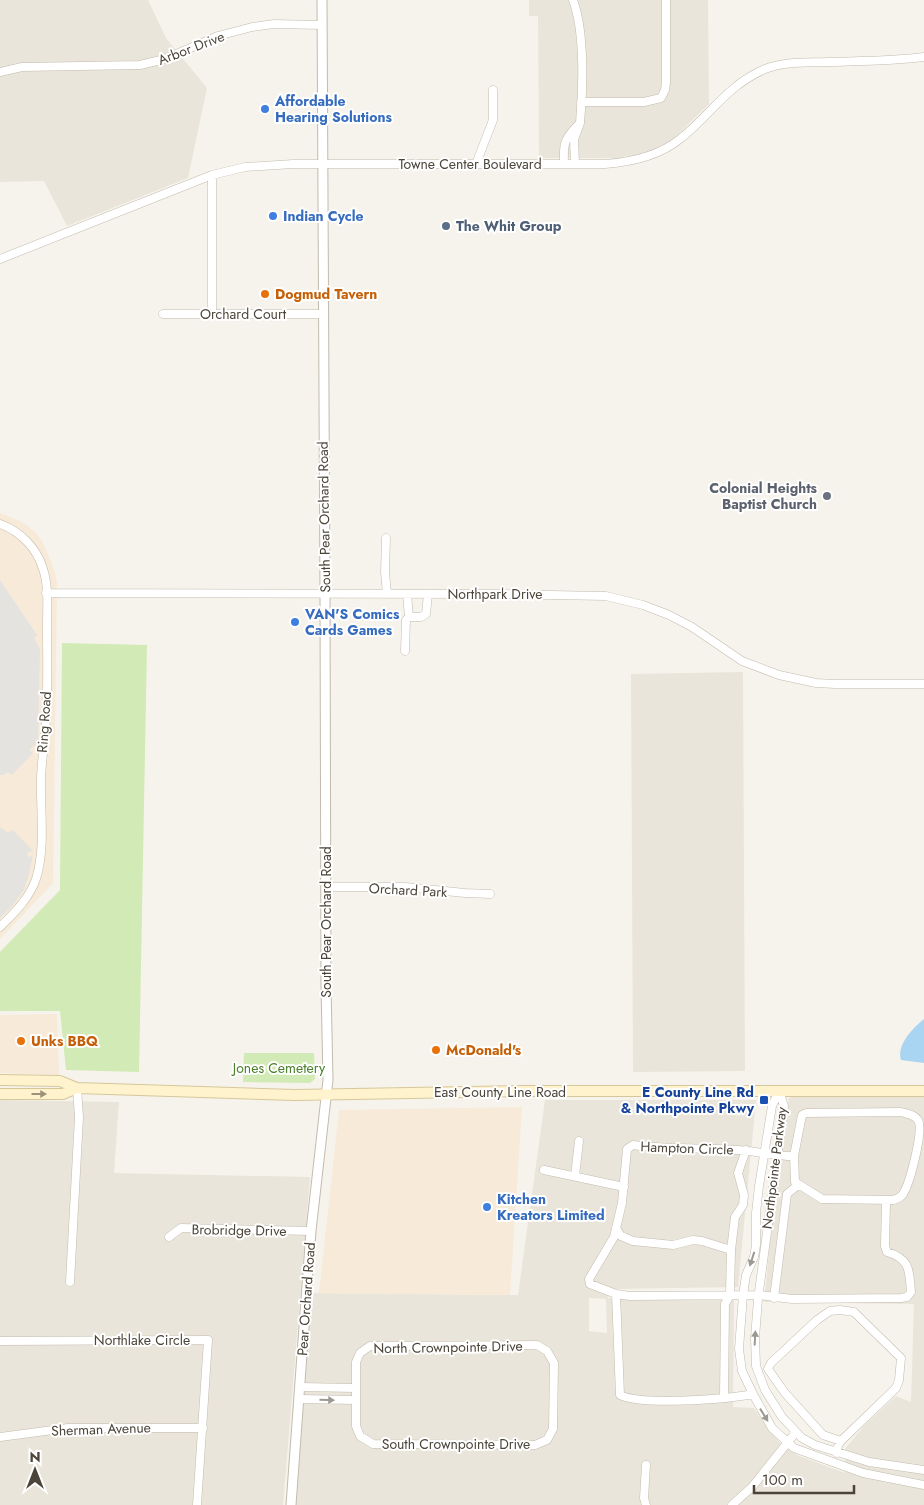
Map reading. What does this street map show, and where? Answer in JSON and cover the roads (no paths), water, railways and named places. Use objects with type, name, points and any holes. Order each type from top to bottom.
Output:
[{"type":"main road","name":"East County Line Road","points":[[0,1080],[60,1081],[77,1088],[295,1095],[401,1092],[924,1091]]},
{"type":"main road","name":"East County Line Road","points":[[0,1094],[63,1094],[77,1088]]},
{"type":"street","name":"South Pear Orchard Road","points":[[322,0],[328,1080],[326,1094]]},
{"type":"street","points":[[564,163],[566,140],[580,123],[580,32],[579,20],[573,0]]},
{"type":"street","points":[[581,102],[644,102],[661,98],[664,94],[666,82],[666,0]]},
{"type":"street","name":"Arbor Drive","points":[[0,72],[22,67],[140,65],[165,60],[218,36],[252,27],[274,24],[322,25]]},
{"type":"street","name":"Towne Center Boulevard","points":[[0,259],[212,175],[258,165],[624,163],[664,150],[687,134],[734,86],[756,73],[782,64],[924,57]]},
{"type":"street","points":[[476,164],[493,120],[493,90]]},
{"type":"street","points":[[571,136],[575,164]]},
{"type":"street","points":[[212,175],[212,314]]},
{"type":"street","name":"Orchard Court","points":[[163,314],[324,314]]},
{"type":"street","name":"Ring Road","points":[[0,524],[16,532],[34,550],[44,570],[47,708],[41,780],[40,863],[29,894],[15,913],[0,927]]},
{"type":"street","points":[[386,538],[385,572],[387,594]]},
{"type":"street","name":"Northpark Drive","points":[[46,593],[589,595],[620,598],[669,615],[692,627],[742,661],[778,675],[816,683],[924,684]]},
{"type":"street","points":[[405,651],[408,594]]},
{"type":"street","points":[[408,617],[421,617],[426,614],[428,594]]},
{"type":"street","name":"Orchard Park","points":[[326,888],[405,887],[490,894]]},
{"type":"street","points":[[70,1282],[79,1117],[77,1088]]},
{"type":"street","name":"Northpointe Parkway","points":[[778,1091],[772,1106],[756,1213],[754,1257],[746,1275],[743,1295],[739,1349],[744,1375],[752,1394],[772,1428],[794,1448],[863,1473],[924,1485]]},
{"type":"street","name":"Northpointe Parkway","points":[[778,1091],[784,1106],[755,1338],[758,1371],[765,1390],[782,1417],[802,1438],[815,1445],[869,1462],[924,1470]]},
{"type":"street","name":"Pear Orchard Road","points":[[292,1505],[311,1231],[326,1094]]},
{"type":"street","points":[[901,1112],[914,1116],[919,1122],[920,1136],[910,1180],[902,1196],[894,1200],[822,1199],[795,1182],[794,1156],[802,1115],[806,1113],[901,1112]]},
{"type":"street","points":[[575,1176],[579,1141]]},
{"type":"street","name":"Hampton Circle","points":[[616,1294],[590,1284],[589,1279],[614,1237],[622,1203],[627,1150],[633,1146],[746,1150],[789,1157],[794,1156]]},
{"type":"street","points":[[724,1398],[724,1304],[730,1295],[731,1250],[736,1217],[743,1205],[744,1195],[738,1173],[746,1150]]},
{"type":"street","points":[[544,1170],[624,1187]]},
{"type":"street","points":[[774,1298],[787,1194],[798,1184]]},
{"type":"street","points":[[752,1394],[724,1398],[642,1400],[620,1395],[616,1294],[630,1296],[759,1295],[774,1298],[849,1299],[906,1297],[911,1292],[909,1268],[904,1260],[887,1252],[885,1246],[886,1201]]},
{"type":"street","name":"Brobridge Drive","points":[[169,1237],[181,1228],[311,1231]]},
{"type":"street","points":[[616,1228],[621,1236],[633,1241],[673,1245],[693,1240],[731,1250]]},
{"type":"street","points":[[837,1453],[838,1445],[841,1441],[896,1388],[899,1380],[901,1358],[854,1312],[840,1310],[830,1311],[817,1320],[771,1363],[768,1369],[786,1393],[823,1435],[841,1441]]},
{"type":"street","name":"Northlake Circle","points":[[0,1341],[208,1340],[197,1505]]},
{"type":"street","name":"North Crownpointe Drive","points":[[355,1388],[356,1362],[360,1353],[370,1346],[537,1346],[547,1351],[554,1363],[553,1429]]},
{"type":"street","points":[[744,1375],[758,1371]]},
{"type":"street","points":[[300,1387],[355,1388]]},
{"type":"street","name":"South Crownpointe Drive","points":[[355,1388],[356,1426],[360,1436],[372,1444],[535,1445],[548,1440],[553,1429]]},
{"type":"street","points":[[299,1399],[356,1400]]},
{"type":"street","name":"Sherman Avenue","points":[[0,1437],[68,1428],[203,1428]]},
{"type":"street","points":[[732,1505],[752,1487],[796,1432]]},
{"type":"street","points":[[646,1465],[644,1498],[646,1505]]},
{"type":"water","points":[[924,1019],[924,1063],[901,1060],[901,1049],[906,1037]]},
{"type":"place","name":"Affordable Hearing Solutions","points":[[265,109]]},
{"type":"place","name":"Indian Cycle","points":[[273,216]]},
{"type":"place","name":"The Whit Group","points":[[446,226]]},
{"type":"place","name":"Dogmud Tavern","points":[[265,294]]},
{"type":"place","name":"Colonial Heights Baptist Church","points":[[827,496]]},
{"type":"place","name":"VAN'S Comics Cards Games","points":[[295,622]]},
{"type":"place","name":"Unks BBQ","points":[[21,1041]]},
{"type":"place","name":"McDonald's","points":[[436,1050]]},
{"type":"place","name":"E County Line Rd & Northpointe Pkwy","points":[[764,1100]]},
{"type":"place","name":"Kitchen Kreators Limited","points":[[487,1207]]},
{"type":"park label","name":"Jones Cemetery","points":[[279,1068]]}]
